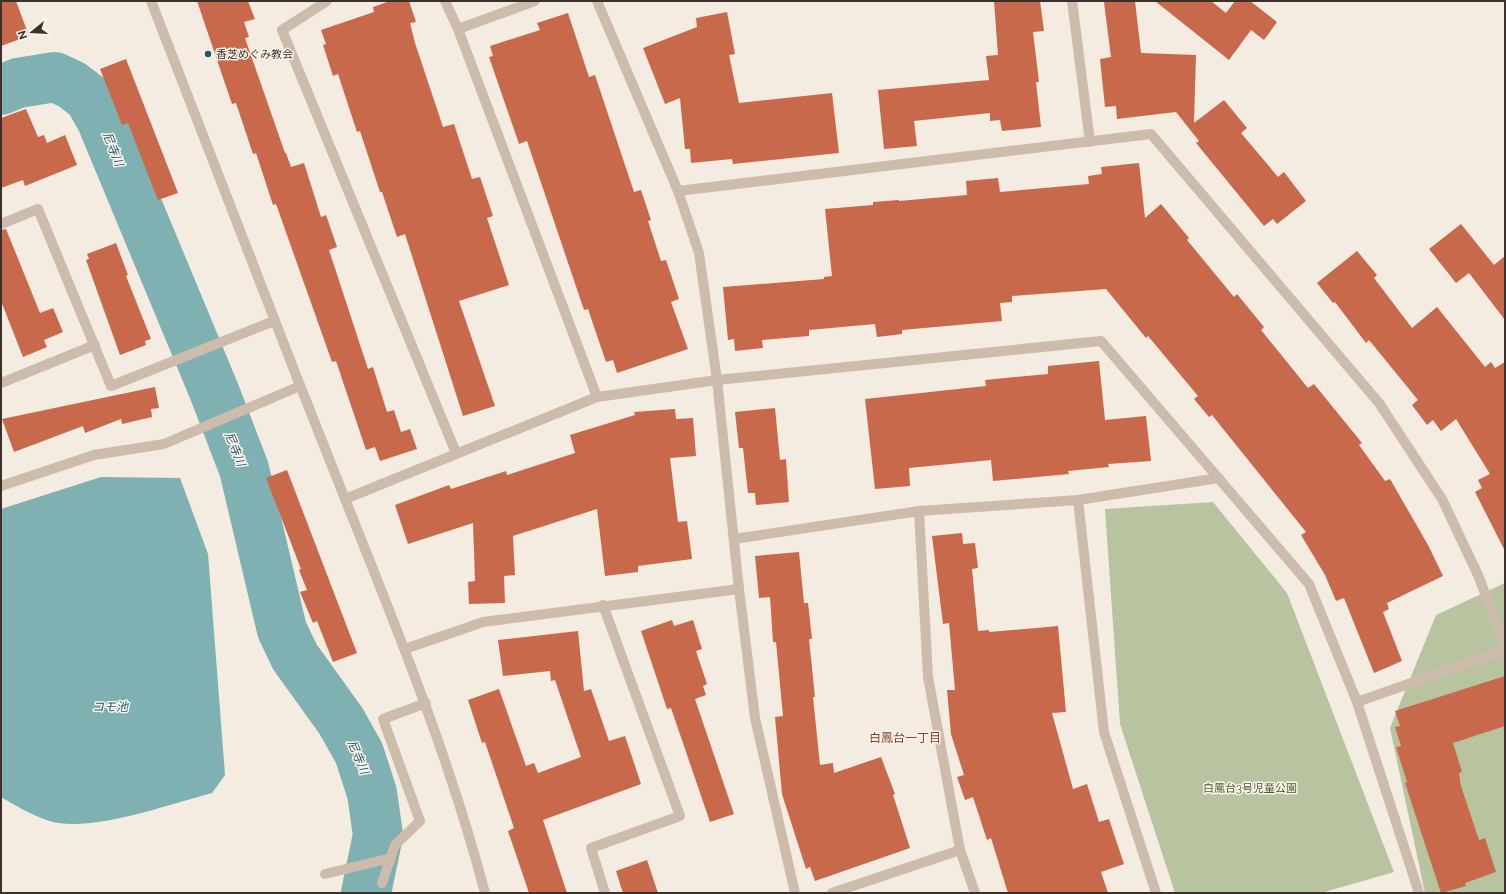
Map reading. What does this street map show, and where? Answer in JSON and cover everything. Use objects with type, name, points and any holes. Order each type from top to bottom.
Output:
[{"type":"street","points":[[151,1],[274,321],[426,702],[445,757],[485,893]]},
{"type":"street","points":[[327,1],[282,30],[456,453]]},
{"type":"street","points":[[445,1],[458,29],[597,396]]},
{"type":"street","points":[[458,29],[535,1]]},
{"type":"street","points":[[597,1],[678,191],[699,253],[717,380],[739,589],[755,718],[795,893]]},
{"type":"street","points":[[1072,1],[1090,142]]},
{"type":"street","points":[[678,191],[1151,134],[1379,403],[1442,499],[1478,575],[1505,646]]},
{"type":"street","points":[[1,224],[38,208],[111,386],[274,321]]},
{"type":"street","points":[[345,499],[597,396],[717,380],[1101,341],[1309,584],[1357,702],[1419,893]]},
{"type":"street","points":[[1,383],[95,345]]},
{"type":"street","points":[[1,486],[94,455],[164,444],[300,386]]},
{"type":"street","points":[[734,539],[919,511],[1078,500],[1219,478]]},
{"type":"street","points":[[1078,500],[1104,732],[1156,893]]},
{"type":"street","points":[[919,511],[928,677],[960,850],[975,893]]},
{"type":"street","points":[[405,649],[483,622],[739,589]]},
{"type":"street","points":[[603,606],[680,816],[591,848],[605,893]]},
{"type":"street","points":[[1357,702],[1505,650]]},
{"type":"street","points":[[382,883],[395,845],[420,821],[383,719],[426,702]]},
{"type":"street","points":[[832,893],[960,850]]},
{"type":"street","points":[[325,874],[391,858]]},
{"type":"green space","name":"白鳳台3号児童公園","points":[[1213,502],[1287,593],[1394,872],[1321,893],[1175,893],[1120,724],[1105,509]]},
{"type":"green space","points":[[1505,583],[1505,893],[1425,893],[1390,728],[1436,615]]},
{"type":"water","name":"コモ池","points":[[101,477],[180,478],[208,554],[225,775],[212,793],[115,819],[76,824],[59,823],[52,822],[21,809],[1,797],[1,509]]},
{"type":"building","points":[[1,1],[16,1],[29,36],[1,46]]},
{"type":"building","points":[[197,1],[248,1],[255,19],[244,22],[249,37],[245,38],[285,153],[291,167],[304,163],[321,217],[326,215],[337,247],[329,250],[368,369],[373,367],[387,412],[394,410],[401,432],[410,429],[417,449],[380,461],[375,447],[366,450],[336,361],[332,362],[276,204],[273,205],[256,153],[253,154],[236,103],[232,104]]},
{"type":"building","points":[[390,1],[409,1],[416,22],[410,23],[415,43],[443,127],[454,124],[472,179],[480,177],[493,216],[487,218],[509,285],[459,301],[495,406],[463,416],[405,234],[397,237],[382,192],[380,192],[360,131],[357,132],[338,74],[333,76],[323,45],[326,44],[321,30],[374,12],[373,7]]},
{"type":"building","points":[[994,1],[1040,1],[1044,31],[1033,32],[1039,82],[1036,82],[1041,127],[1002,131],[1000,120],[990,121],[990,113],[914,121],[917,146],[884,149],[878,90],[989,80],[986,56],[998,55]]},
{"type":"building","points":[[1135,1],[1141,53],[1196,55],[1194,123],[1224,100],[1247,128],[1241,133],[1278,177],[1284,172],[1306,201],[1277,224],[1273,219],[1264,226],[1196,143],[1199,141],[1176,112],[1117,119],[1116,106],[1105,107],[1100,59],[1111,57],[1104,2]]},
{"type":"building","points":[[1155,1],[1211,1],[1226,13],[1235,1],[1250,1],[1277,22],[1264,40],[1251,30],[1229,60]]},
{"type":"building","points":[[727,12],[735,54],[729,55],[739,103],[832,93],[839,153],[733,164],[732,159],[691,163],[690,149],[685,149],[680,98],[665,104],[643,48],[697,27],[696,18]]},
{"type":"building","points":[[568,13],[589,77],[595,75],[634,192],[641,190],[651,220],[648,221],[661,261],[666,260],[679,299],[671,302],[688,349],[617,373],[613,360],[606,362],[588,309],[584,310],[527,141],[519,144],[489,57],[493,56],[490,46],[540,30],[537,23]]},
{"type":"building","points":[[126,59],[178,193],[158,200],[128,123],[122,125],[100,69]]},
{"type":"building","points":[[26,109],[38,137],[44,135],[47,143],[65,135],[77,165],[25,186],[23,180],[1,188],[1,118]]},
{"type":"building","points":[[1139,163],[1145,218],[1161,204],[1189,238],[1187,240],[1234,297],[1237,294],[1264,327],[1261,330],[1308,388],[1314,384],[1362,443],[1359,445],[1385,481],[1390,479],[1428,545],[1443,576],[1387,603],[1389,609],[1383,612],[1402,661],[1374,673],[1344,598],[1336,601],[1325,575],[1301,535],[1306,532],[1212,415],[1209,417],[1194,399],[1198,396],[1148,336],[1146,338],[1106,289],[1012,296],[1012,302],[1000,303],[1002,321],[902,330],[902,334],[877,337],[875,324],[809,330],[809,336],[762,340],[763,348],[735,351],[734,339],[728,340],[723,287],[824,279],[824,277],[832,276],[825,209],[873,205],[873,202],[967,195],[966,181],[998,178],[1000,192],[1089,184],[1088,176],[1102,174],[1101,167]]},
{"type":"building","points":[[1461,224],[1494,265],[1505,256],[1505,320],[1469,273],[1456,283],[1429,249]]},
{"type":"building","points":[[6,229],[40,313],[53,308],[63,332],[44,340],[47,347],[23,357],[1,301],[1,230]]},
{"type":"building","points":[[116,243],[128,275],[126,276],[151,339],[145,341],[146,345],[120,355],[86,260],[89,259],[87,254]]},
{"type":"building","points":[[1357,251],[1377,275],[1374,278],[1412,328],[1437,307],[1485,367],[1491,362],[1495,368],[1505,362],[1505,551],[1475,492],[1482,488],[1478,480],[1490,474],[1456,419],[1441,431],[1433,420],[1427,425],[1412,405],[1418,400],[1369,340],[1366,343],[1335,302],[1333,303],[1317,283]]},
{"type":"building","points":[[1099,361],[1105,420],[1146,416],[1151,461],[1108,464],[1109,467],[1068,471],[1069,474],[993,481],[991,460],[909,468],[910,486],[875,489],[865,399],[986,386],[985,380],[1048,374],[1048,366]]},
{"type":"building","points":[[155,387],[159,408],[151,409],[152,417],[122,424],[121,419],[85,433],[83,426],[14,452],[2,419]]},
{"type":"building","points":[[775,408],[780,460],[786,459],[789,502],[756,505],[755,493],[748,493],[743,448],[739,448],[735,412]]},
{"type":"building","points":[[675,409],[676,419],[693,418],[696,456],[670,458],[678,522],[687,521],[692,559],[638,566],[638,572],[605,576],[597,509],[513,536],[515,575],[504,576],[505,603],[469,604],[468,582],[475,581],[473,523],[408,544],[395,505],[449,485],[451,489],[506,471],[507,475],[575,453],[570,435],[635,415],[634,412]]},
{"type":"building","points":[[287,470],[357,653],[333,662],[317,621],[313,623],[300,592],[307,590],[299,570],[301,569],[266,478]]},
{"type":"building","points":[[962,533],[963,544],[975,543],[978,568],[972,569],[978,631],[989,630],[989,632],[1058,626],[1066,712],[1052,713],[1073,789],[1087,784],[1099,822],[1109,819],[1124,864],[1101,872],[1108,893],[1008,893],[991,838],[987,840],[973,797],[965,800],[957,777],[964,775],[951,734],[947,690],[955,690],[949,623],[943,624],[932,536]]},
{"type":"building","points":[[799,552],[804,603],[808,603],[812,639],[809,639],[820,765],[833,763],[834,773],[881,757],[895,794],[893,795],[910,848],[815,881],[810,867],[806,869],[782,794],[775,717],[783,716],[776,642],[773,642],[770,597],[759,598],[755,556]]},
{"type":"building","points":[[672,620],[674,626],[693,620],[702,649],[696,651],[707,684],[703,686],[706,695],[695,699],[734,814],[710,822],[671,708],[667,709],[641,631]]},
{"type":"building","points":[[578,631],[584,691],[591,689],[609,741],[625,736],[641,784],[543,820],[567,893],[529,893],[508,831],[514,828],[485,742],[482,743],[468,700],[499,689],[526,766],[534,763],[538,773],[581,757],[555,680],[551,681],[550,671],[503,676],[498,640]]},
{"type":"building","points":[[1505,676],[1505,726],[1453,743],[1462,772],[1459,773],[1461,786],[1479,840],[1485,838],[1496,872],[1465,883],[1466,886],[1441,893],[1405,783],[1407,782],[1396,747],[1401,746],[1395,727],[1400,726],[1395,711]]},
{"type":"building","points":[[647,860],[658,893],[623,893],[616,871]]},
{"type":"waterway","name":"尼寺川","points":[[1,90],[18,83],[55,77],[72,85],[89,98],[101,119],[214,391],[244,469],[282,630],[295,657],[341,721],[359,753],[372,793],[378,835],[366,893]]},
{"type":"place","name":"香芝めぐみ教会","points":[[208,54]]},
{"type":"district","name":"白鳳台一丁目","points":[[905,738]]}]
